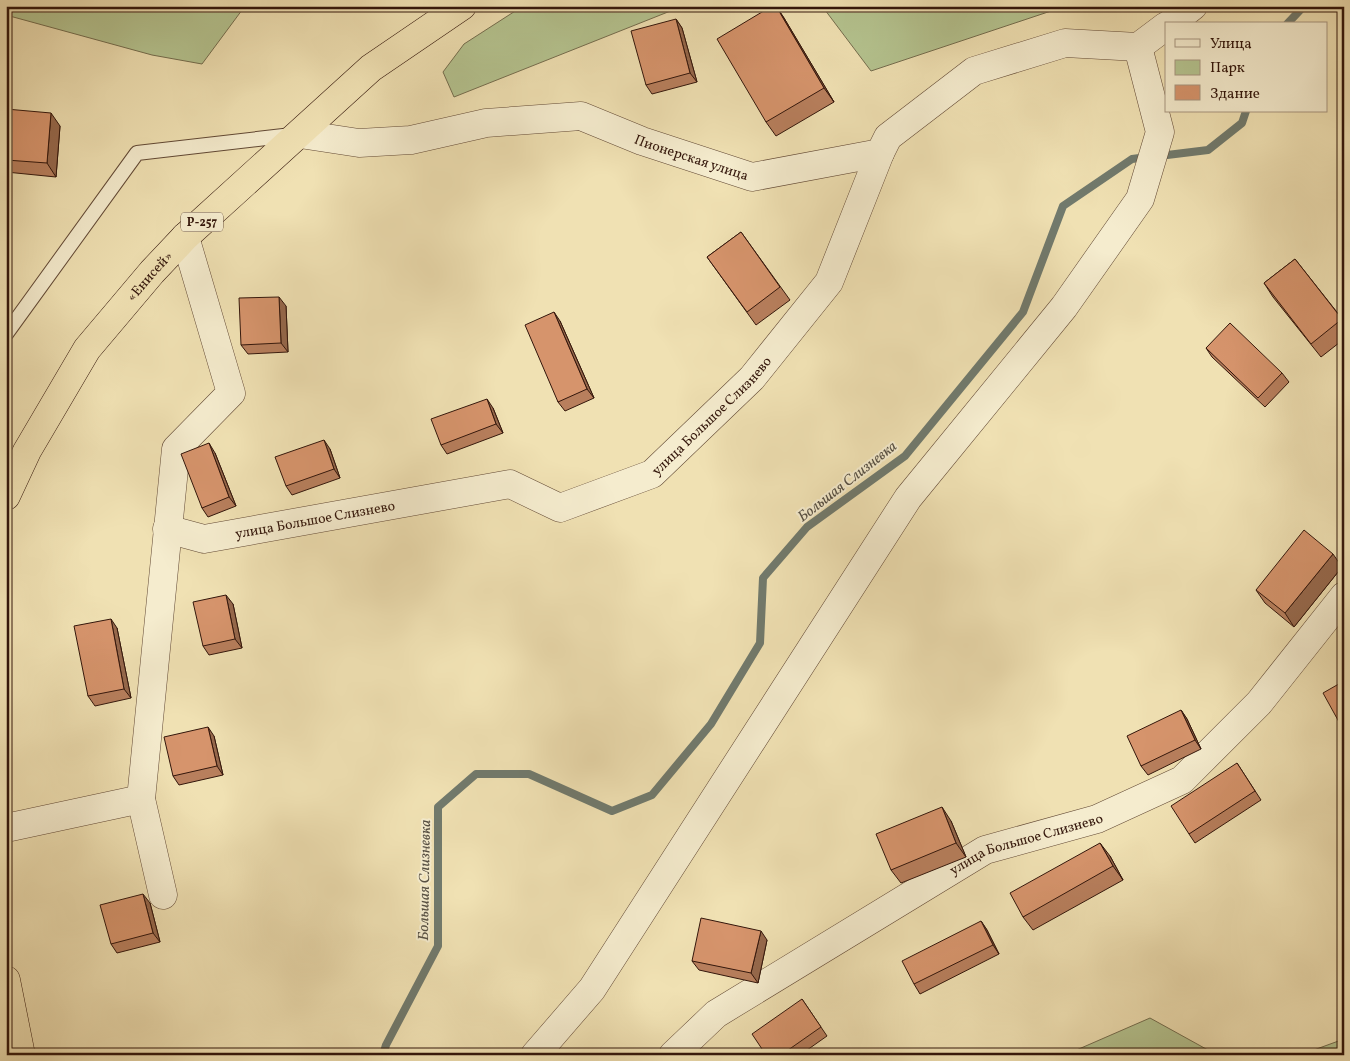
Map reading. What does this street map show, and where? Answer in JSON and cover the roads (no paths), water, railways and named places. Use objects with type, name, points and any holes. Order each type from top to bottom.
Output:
[{"type":"highway","name":"«Енисей»","points":[[6,496],[27,451],[87,349],[152,272],[185,237],[371,68],[462,6]]},
{"type":"highway","points":[[6,980],[21,1055]]},
{"type":"street","points":[[1173,22],[1193,6]]},
{"type":"street","points":[[880,153],[888,136],[974,71],[1065,43],[1138,46],[1165,27]]},
{"type":"street","points":[[535,1055],[592,989],[908,498],[1064,307],[1140,199],[1160,132],[1138,46]]},
{"type":"street","name":"Пионерская улица","points":[[300,134],[359,143],[411,140],[486,123],[581,116],[642,141],[752,177],[880,153]]},
{"type":"street","name":"улица Большое Слизнево","points":[[167,529],[204,539],[510,484],[560,508],[652,474],[752,378],[829,282],[880,153]]},
{"type":"street","points":[[163,895],[141,799],[176,449],[231,393],[185,237]]},
{"type":"street","name":"улица Большое Слизнево","points":[[673,1055],[716,1014],[985,850],[1097,819],[1182,780],[1259,703],[1344,596]]},
{"type":"street","points":[[6,828],[141,799]]},
{"type":"lane","points":[[6,334],[137,153],[300,134]]},
{"type":"waterway","name":"Большая Слизневка","points":[[1289,22],[1304,6]]},
{"type":"waterway","name":"Большая Слизневка","points":[[1159,156],[1208,150],[1242,123],[1246,112]]},
{"type":"waterway","name":"Большая Слизневка","points":[[383,1055],[386,1045],[438,946],[438,807],[476,774],[529,774],[612,811],[652,795],[711,724],[760,643],[763,578],[807,527],[905,456],[1023,312],[1063,206],[1132,159],[1147,157]]}]
